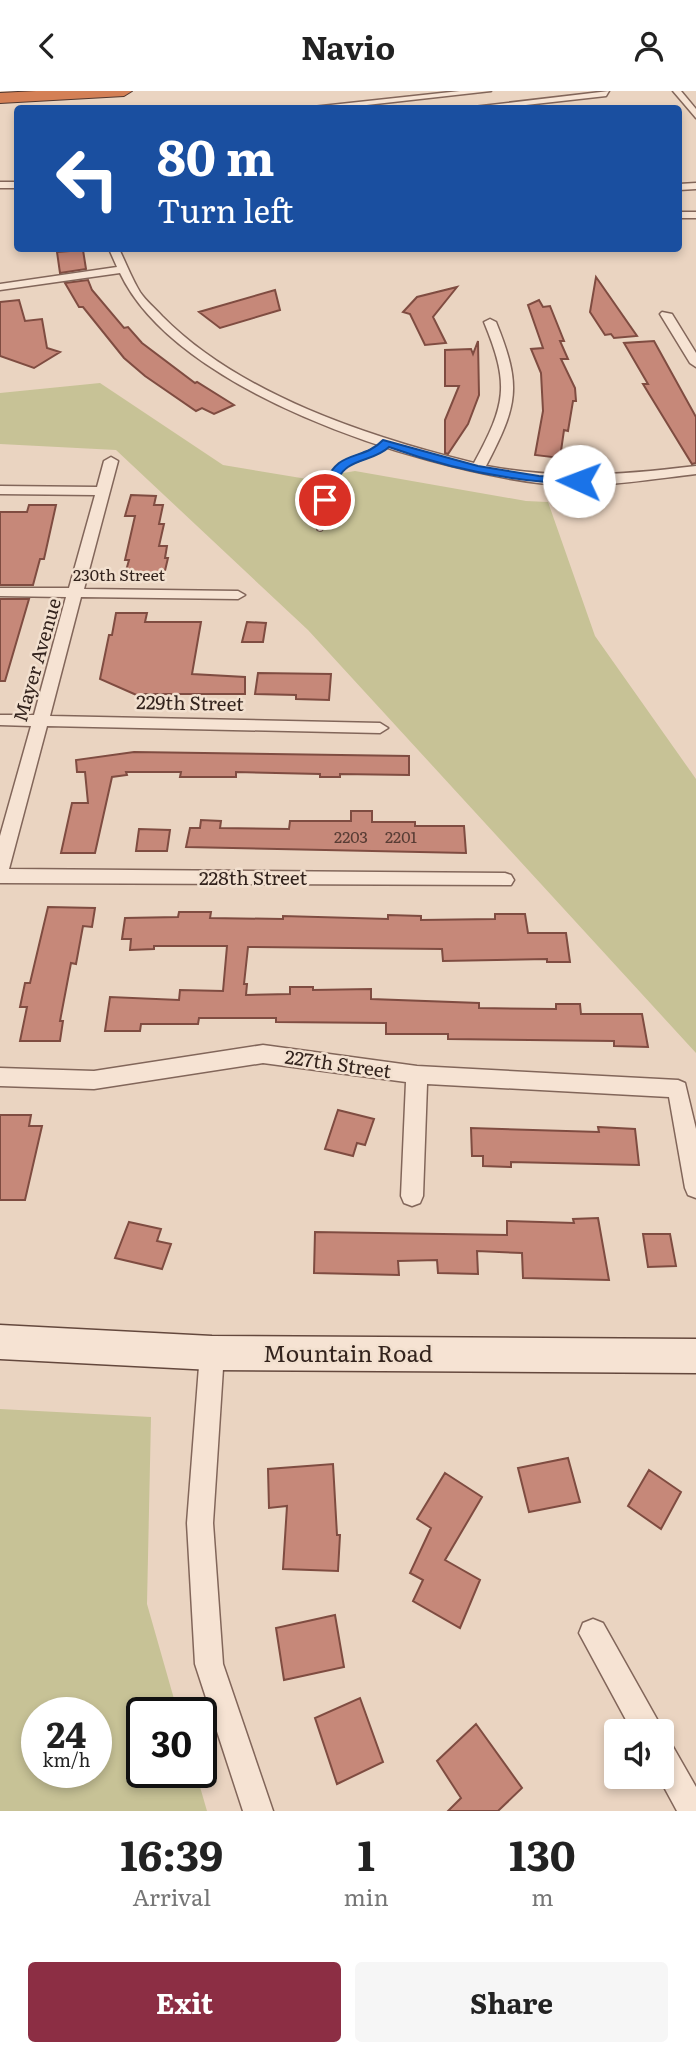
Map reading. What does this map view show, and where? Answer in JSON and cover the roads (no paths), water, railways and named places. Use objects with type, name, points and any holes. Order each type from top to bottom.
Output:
[{"type":"highway","points":[[0,95],[59,91]]},
{"type":"highway","points":[[0,95],[124,91]]},
{"type":"main road","name":"Mountain Road","points":[[0,1342],[212,1353],[696,1356]]},
{"type":"street","points":[[339,105],[487,91]]},
{"type":"street","points":[[677,91],[695,113]]},
{"type":"street","points":[[513,105],[606,93]]},
{"type":"street","points":[[115,252],[119,270],[161,324],[195,351],[252,387],[321,419],[423,456],[539,479],[579,481],[696,470]]},
{"type":"street","points":[[0,287],[119,270]]},
{"type":"street","points":[[666,314],[696,363]]},
{"type":"street","points":[[478,469],[500,427],[511,389],[504,354],[490,322]]},
{"type":"street","name":"Mayer Avenue","points":[[0,869],[111,461]]},
{"type":"street","points":[[0,490],[103,491]]},
{"type":"street","name":"230th Street","points":[[0,592],[238,594]]},
{"type":"street","name":"229th Street","points":[[0,720],[380,727]]},
{"type":"street","name":"228th Street","points":[[0,876],[505,880]]},
{"type":"street","name":"227th Street","points":[[0,1077],[94,1080],[262,1054],[417,1075],[678,1089],[696,1188]]},
{"type":"street","points":[[412,1196],[417,1075]]},
{"type":"street","points":[[212,1353],[200,1523],[209,1664],[258,1811]]},
{"type":"street","points":[[593,1633],[641,1719]]},
{"type":"street","points":[[674,1777],[693,1811]]},
{"type":"lane","points":[[320,528],[331,481],[344,465],[377,453],[387,443]]}]
